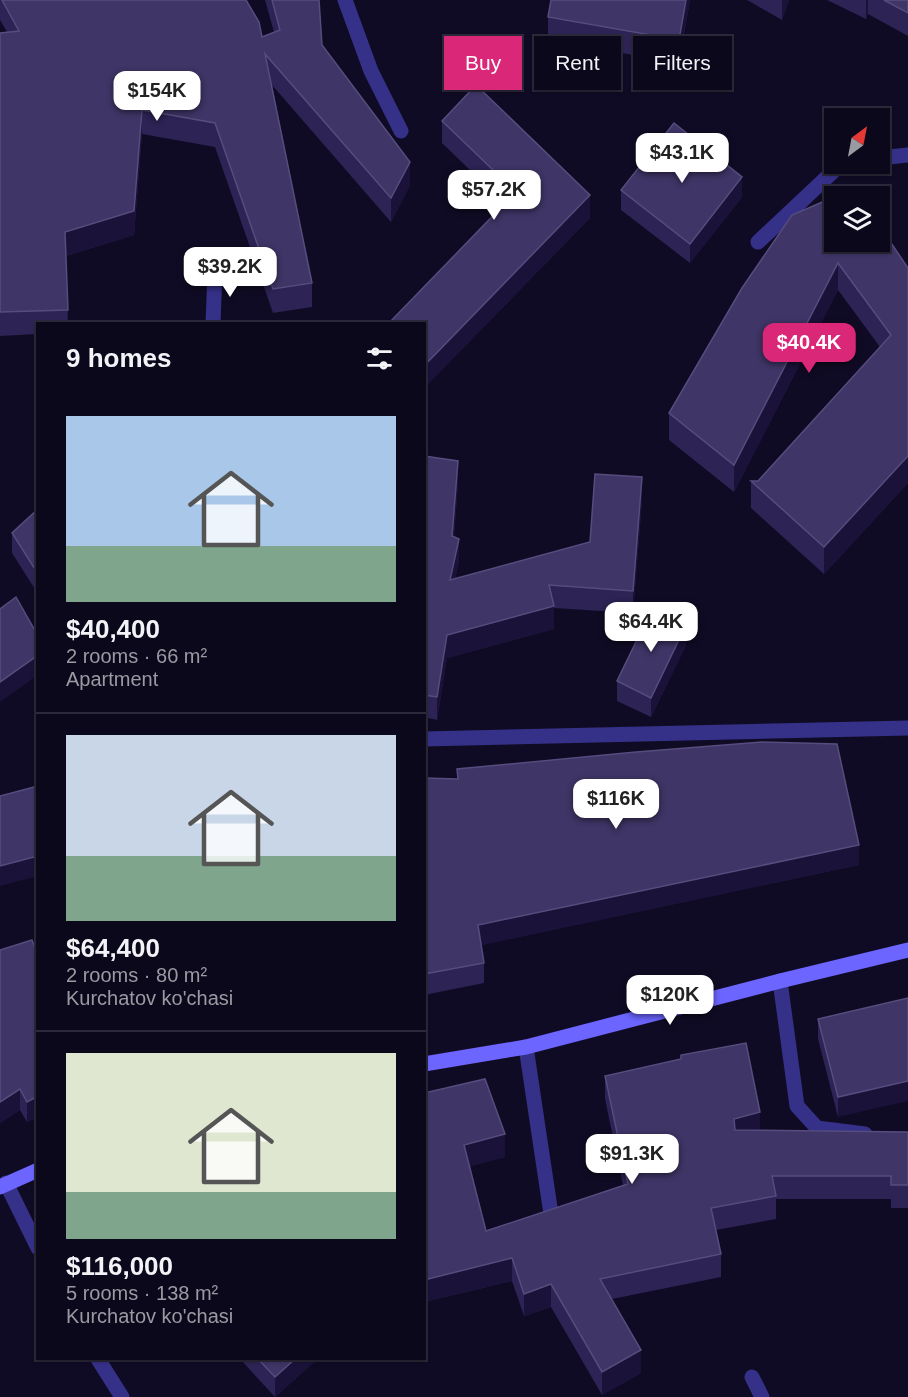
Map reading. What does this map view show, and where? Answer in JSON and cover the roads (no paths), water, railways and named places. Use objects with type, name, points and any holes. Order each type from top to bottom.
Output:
[{"type":"main road","points":[[426,1065],[526,1047],[908,950]]},
{"type":"main road","points":[[3,1185],[36,1171]]},
{"type":"street","points":[[345,0],[370,71],[401,131]]},
{"type":"street","points":[[890,157],[908,155]]},
{"type":"street","points":[[758,242],[830,174]]},
{"type":"street","points":[[213,322],[215,271]]},
{"type":"street","points":[[426,739],[908,728]]},
{"type":"street","points":[[780,981],[797,1106],[817,1128],[885,1136]]},
{"type":"street","points":[[526,1047],[551,1214]]},
{"type":"street","points":[[3,1185],[36,1244]]},
{"type":"street","points":[[99,1360],[122,1397]]},
{"type":"street","points":[[752,1377],[762,1397]]}]
